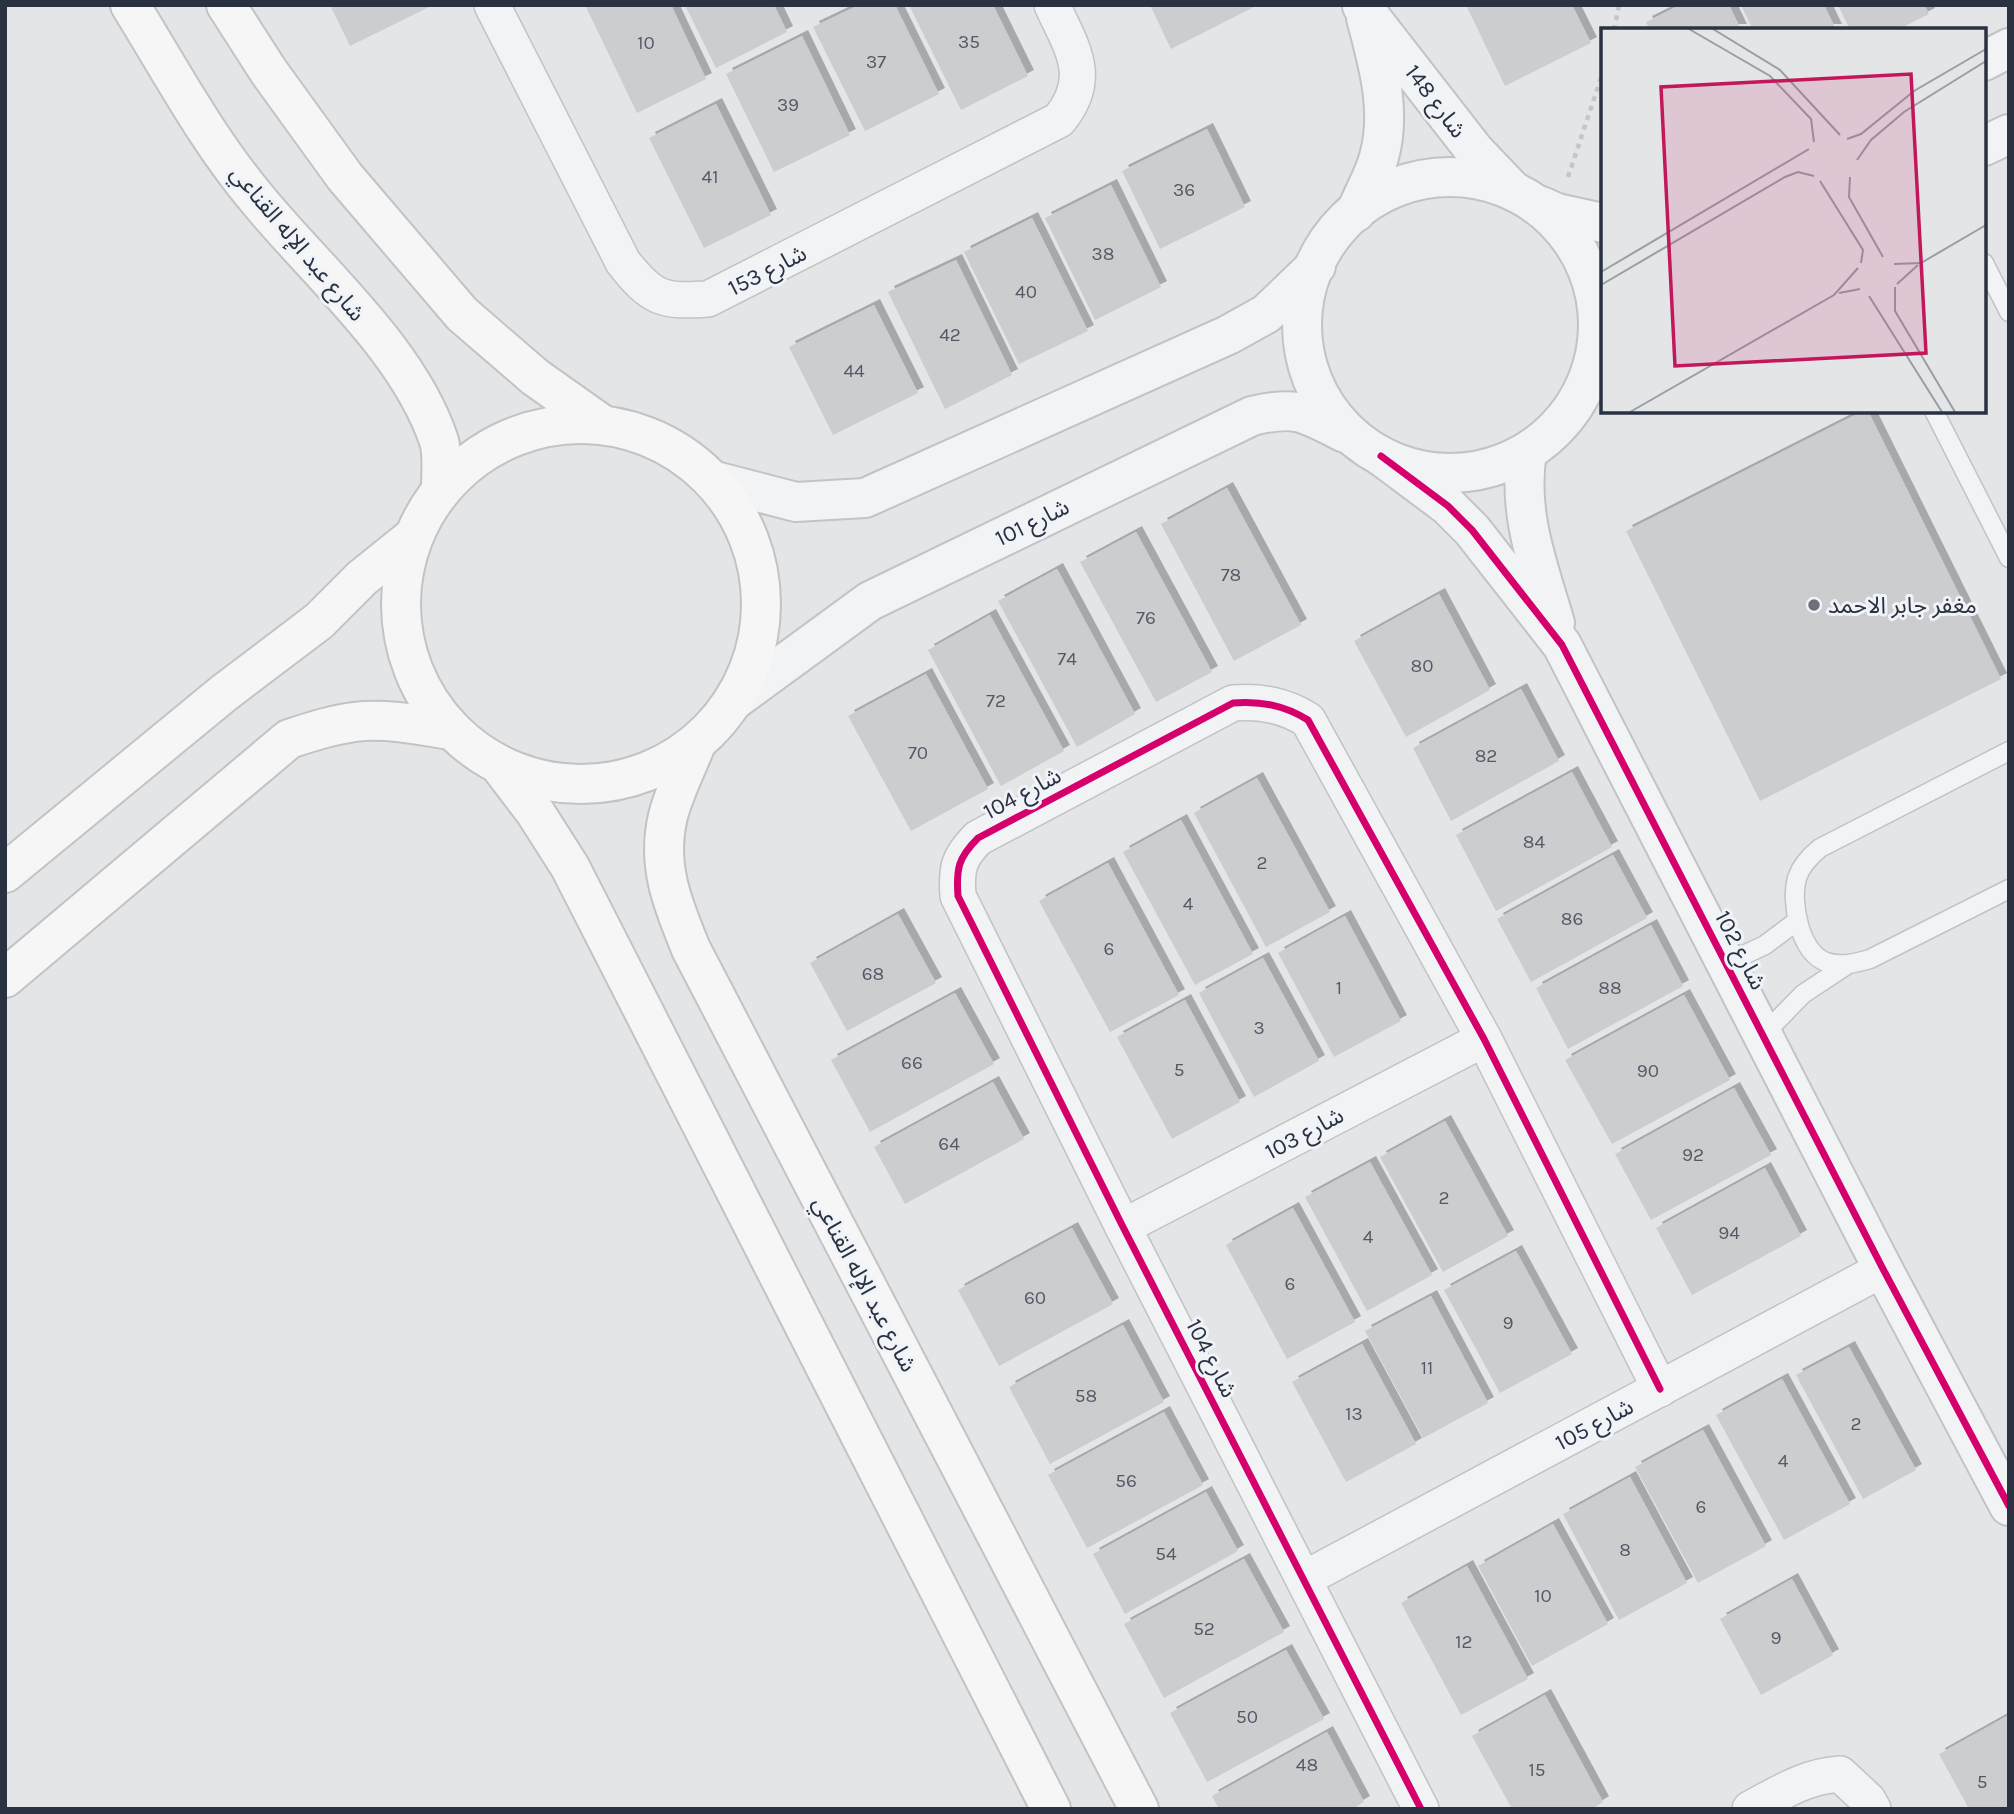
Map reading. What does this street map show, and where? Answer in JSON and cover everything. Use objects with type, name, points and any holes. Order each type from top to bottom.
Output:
[{"type":"main road","name":"شارع عبد الإله القناعي","points":[[130,5],[209,135],[258,200],[357,312],[414,387],[440,443],[441,488]]},
{"type":"main road","points":[[226,5],[269,72],[345,177],[462,314],[535,377],[600,423],[663,442],[715,481],[742,521],[758,565],[761,612],[753,659],[732,702],[716,725],[696,744],[651,771],[601,784],[549,782],[499,766],[466,744],[451,730],[421,688],[404,639],[401,587],[413,537],[425,512],[441,488],[486,449],[541,427],[600,423]]},
{"type":"main road","points":[[5,873],[224,693],[319,621],[362,578],[413,537]]},
{"type":"main road","points":[[5,978],[289,738],[324,727],[365,721],[451,730]]},
{"type":"main road","name":"شارع عبد الإله القناعي","points":[[696,744],[668,816],[664,858],[669,895],[691,949],[1139,1809]]},
{"type":"main road","points":[[499,766],[535,811],[569,867],[1051,1809]]},
{"type":"street","name":"شارع 153","points":[[492,5],[623,262],[643,287],[662,297],[682,301],[708,299],[1059,120],[1068,109],[1076,91],[1077,57],[1052,5]]},
{"type":"street","name":"شارع 148","points":[[1362,6],[1474,150],[1567,234],[1590,276],[1598,323],[1597,347],[1591,370],[1592,384],[1549,436],[1527,452],[1500,465],[1470,472],[1439,473],[1409,468],[1367,446]]},
{"type":"street","name":"شارع 148","points":[[1356,212],[1379,158],[1383,131],[1384,96],[1362,6]]},
{"type":"street","points":[[1986,60],[2009,48]]},
{"type":"street","points":[[1986,145],[2009,134]]},
{"type":"street","points":[[1367,446],[1334,417],[1320,395],[1304,344],[1303,317],[1307,291],[1316,266],[1337,231],[1356,212],[1391,190],[1432,178],[1475,179],[1534,202],[1601,222]]},
{"type":"street","points":[[715,481],[796,502],[865,498],[1228,335],[1266,314],[1316,266]]},
{"type":"street","name":"شارع 101","points":[[732,702],[870,601],[1252,416],[1277,410],[1303,412],[1367,446]]},
{"type":"street","name":"شارع 102","points":[[1367,446],[1448,506],[1472,530],[1562,645]]},
{"type":"street","name":"شارع 102","points":[[1527,452],[1523,491],[1529,536],[1562,645],[1883,1269],[2009,1506]]},
{"type":"street","name":"شارع 104","points":[[1421,1809],[1123,1227],[958,896],[959,862],[967,849],[978,838],[1234,703],[1266,703],[1284,708],[1308,720],[1484,1039],[1660,1389]]},
{"type":"street","name":"شارع 103","points":[[1123,1227],[1484,1039]]},
{"type":"street","name":"شارع 105","points":[[1304,1579],[1883,1269]]},
{"type":"street","points":[[1750,1809],[1797,1784],[1821,1776],[1840,1774],[1868,1800],[1873,1809]]},
{"type":"lane","points":[[1986,267],[2006,307]]},
{"type":"lane","points":[[1986,298],[2006,307]]},
{"type":"lane","points":[[1935,413],[2009,558]]},
{"type":"lane","points":[[1847,965],[1824,961],[1813,952],[1797,921],[1794,906],[1797,879],[1809,857],[1820,848],[2009,751]]},
{"type":"lane","points":[[1763,1034],[1803,994],[1847,965],[1870,959],[2009,889]]},
{"type":"lane","points":[[1727,963],[1765,945],[1797,921]]},
{"type":"path","points":[[1614,28],[1619,5]]},
{"type":"path","points":[[1534,202],[1601,76]]},
{"type":"building","points":[[330,5],[433,5],[350,46]]},
{"type":"building","points":[[585,5],[671,5],[706,79],[637,113]]},
{"type":"building","points":[[685,5],[774,5],[787,32],[716,68]]},
{"type":"building","points":[[859,5],[895,5],[939,94],[865,131],[813,27]]},
{"type":"building","points":[[909,5],[993,5],[1028,76],[961,110]]},
{"type":"building","points":[[1150,5],[1258,5],[1171,49]]},
{"type":"building","points":[[1466,5],[1572,5],[1591,43],[1505,86]]},
{"type":"building","points":[[1680,5],[1729,5],[1740,28],[1649,28],[1646,22]]},
{"type":"building","points":[[1741,5],[1824,5],[1835,28],[1752,28]]},
{"type":"building","points":[[1838,5],[1924,5],[1929,14],[1901,28],[1849,28]]},
{"type":"building","points":[[802,36],[850,135],[774,172],[726,74]]},
{"type":"building","points":[[716,104],[771,215],[704,248],[649,138]]},
{"type":"building","points":[[1207,129],[1245,207],[1160,249],[1122,171]]},
{"type":"building","points":[[1111,185],[1161,287],[1095,320],[1045,218]]},
{"type":"building","points":[[1032,218],[1088,331],[1019,364],[964,252]]},
{"type":"building","points":[[956,260],[1012,375],[945,409],[888,292]]},
{"type":"building","points":[[874,305],[918,393],[833,435],[789,347]]},
{"type":"building","name":"مغفر جابر الاحمد","points":[[1859,413],[1869,413],[2001,679],[1760,801],[1626,531]]},
{"type":"building","points":[[1227,488],[1301,625],[1234,661],[1161,524]]},
{"type":"building","points":[[1136,532],[1212,672],[1156,702],[1080,562]]},
{"type":"building","points":[[1057,569],[1135,714],[1077,747],[998,601]]},
{"type":"building","points":[[1439,594],[1490,690],[1406,737],[1354,641]]},
{"type":"building","points":[[990,615],[1064,751],[1001,786],[928,650]]},
{"type":"building","points":[[926,674],[988,789],[911,831],[848,716]]},
{"type":"building","points":[[1521,689],[1559,761],[1451,821],[1413,748]]},
{"type":"building","points":[[1572,772],[1612,847],[1496,911],[1456,835]]},
{"type":"building","points":[[1257,778],[1330,912],[1266,947],[1194,813]]},
{"type":"building","points":[[1181,820],[1253,954],[1195,985],[1123,852]]},
{"type":"building","points":[[1613,855],[1647,918],[1531,982],[1497,919]]},
{"type":"building","points":[[1108,863],[1179,995],[1110,1032],[1039,901]]},
{"type":"building","points":[[898,914],[936,983],[847,1031],[810,963]]},
{"type":"building","points":[[1345,916],[1401,1021],[1334,1057],[1278,953]]},
{"type":"building","points":[[1651,925],[1683,986],[1568,1049],[1536,988]]},
{"type":"building","points":[[1263,958],[1319,1061],[1254,1097],[1199,993]]},
{"type":"building","points":[[955,993],[994,1064],[870,1132],[831,1060]]},
{"type":"building","points":[[1684,995],[1730,1080],[1612,1144],[1565,1060]]},
{"type":"building","points":[[1185,1000],[1240,1102],[1172,1139],[1117,1037]]},
{"type":"building","points":[[993,1082],[1024,1139],[905,1204],[874,1147]]},
{"type":"building","points":[[1734,1088],[1771,1155],[1651,1220],[1615,1154]]},
{"type":"building","points":[[1445,1121],[1508,1236],[1443,1272],[1380,1157]]},
{"type":"building","points":[[1370,1162],[1432,1275],[1367,1311],[1305,1197]]},
{"type":"building","points":[[1765,1168],[1801,1236],[1692,1295],[1656,1228]]},
{"type":"building","points":[[1293,1208],[1355,1322],[1287,1359],[1226,1245]]},
{"type":"building","points":[[1072,1228],[1113,1304],[999,1366],[958,1290]]},
{"type":"building","points":[[1516,1251],[1572,1354],[1500,1393],[1444,1290]]},
{"type":"building","points":[[1431,1296],[1488,1403],[1423,1438],[1365,1331]]},
{"type":"building","points":[[1123,1325],[1164,1402],[1050,1464],[1009,1387]]},
{"type":"building","points":[[1362,1344],[1416,1444],[1346,1482],[1292,1382]]},
{"type":"building","points":[[1849,1347],[1916,1470],[1863,1499],[1796,1375]]},
{"type":"building","points":[[1782,1379],[1850,1504],[1784,1540],[1716,1415]]},
{"type":"building","points":[[1164,1412],[1203,1485],[1087,1548],[1048,1475]]},
{"type":"building","points":[[1703,1430],[1766,1546],[1698,1583],[1635,1467]]},
{"type":"building","points":[[1630,1477],[1687,1583],[1619,1620],[1563,1514]]},
{"type":"building","points":[[1206,1492],[1238,1551],[1125,1614],[1093,1554]]},
{"type":"building","points":[[1553,1524],[1608,1624],[1532,1666],[1478,1566]]},
{"type":"building","points":[[1244,1559],[1284,1632],[1164,1698],[1124,1624]]},
{"type":"building","points":[[1467,1566],[1528,1679],[1461,1715],[1401,1603]]},
{"type":"building","points":[[1792,1579],[1833,1655],[1761,1695],[1720,1619]]},
{"type":"building","points":[[1286,1650],[1324,1719],[1207,1782],[1170,1713]]},
{"type":"building","points":[[1545,1695],[1603,1802],[1592,1809],[1512,1809],[1472,1736]]},
{"type":"building","points":[[2009,1715],[2009,1809],[1969,1809],[1939,1754]]},
{"type":"building","points":[[1327,1732],[1364,1802],[1352,1809],[1219,1809],[1212,1796]]},
{"type":"cycle path","points":[[1381,456],[1448,506],[1472,530],[1562,645],[1883,1269],[2009,1506]]},
{"type":"cycle path","points":[[1421,1809],[1123,1227],[958,896],[958,871],[966,852],[978,838],[1233,703],[1272,705],[1308,720],[1484,1039],[1660,1389]]},
{"type":"place","name":"مغفر جابر الاحمد","points":[[1814,605]]}]
